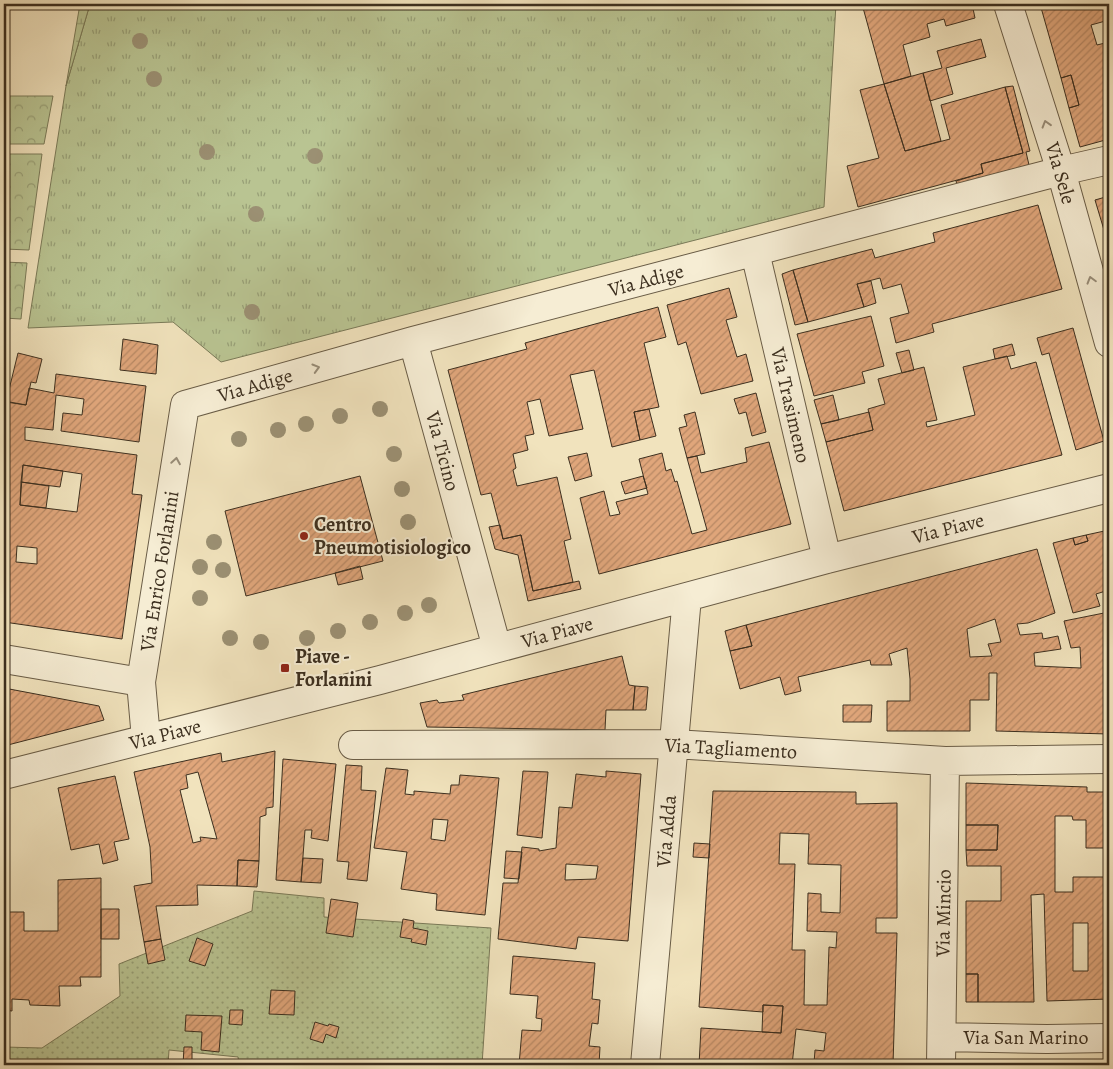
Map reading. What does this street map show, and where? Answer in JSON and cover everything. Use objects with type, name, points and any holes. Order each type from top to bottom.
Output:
[{"type":"street","name":"Via Sele","points":[[1008,4],[1061,171],[1109,344]]},
{"type":"street","name":"Via Adige","points":[[185,405],[413,341],[1109,160]]},
{"type":"street","name":"Via Trasimeno","points":[[755,252],[827,559]]},
{"type":"street","name":"Via Ticino","points":[[413,341],[497,648]]},
{"type":"street","name":"Via Enrico Forlanini","points":[[146,738],[141,682],[185,405]]},
{"type":"street","name":"Via Piave","points":[[4,775],[363,684],[827,559],[1109,488]]},
{"type":"street","name":"Via Adda","points":[[645,1065],[687,597]]},
{"type":"street","points":[[4,659],[141,682]]},
{"type":"street","name":"Via Tagliamento","points":[[353,745],[674,744],[945,761],[1109,759]]},
{"type":"street","name":"Via Mincio","points":[[941,1065],[945,761]]},
{"type":"street","name":"Via San Marino","points":[[942,1037],[1109,1038]]},
{"type":"green space","points":[[80,4],[90,4],[66,86]]},
{"type":"green space","points":[[90,4],[103,4],[116,8],[124,4],[836,4],[824,207],[221,362],[173,322],[28,328],[66,86]]},
{"type":"green space","points":[[4,96],[53,96],[44,144],[4,144]]},
{"type":"green space","points":[[4,154],[42,154],[29,250],[4,249]]},
{"type":"green space","points":[[4,262],[27,263],[21,319],[4,318]]},
{"type":"green space","points":[[254,891],[324,898],[324,917],[491,928],[482,1065],[239,1065],[238,1057],[169,1050],[168,1065],[4,1065],[4,1047],[42,1048],[120,996],[119,964],[252,911]]},
{"type":"building","points":[[862,4],[972,4],[975,18],[946,26],[944,19],[927,24],[930,37],[903,45],[911,76],[884,84]]},
{"type":"building","points":[[1040,4],[1109,4],[1109,20],[1091,25],[1097,45],[1109,42],[1109,139],[1080,147],[1069,108],[1079,105],[1071,75],[1061,78]]},
{"type":"building","points":[[981,39],[986,57],[946,68],[953,94],[930,101],[923,73],[942,68],[937,51]]},
{"type":"building","points":[[923,73],[941,141],[905,151],[884,84]]},
{"type":"building","points":[[1071,75],[1079,105],[1069,108],[1061,78]]},
{"type":"building","points":[[884,84],[905,151],[950,139],[941,105],[1005,87],[1023,153],[981,164],[983,173],[858,207],[847,166],[879,158],[860,90]]},
{"type":"building","points":[[1013,86],[1030,151],[1026,152],[1029,165],[983,177],[984,182],[958,189],[956,181],[983,173],[981,164],[1023,153],[1005,87]]},
{"type":"building","points":[[1109,196],[1109,229],[1104,230],[1095,200]]},
{"type":"building","points":[[1038,205],[1062,289],[932,324],[934,332],[896,343],[890,318],[909,313],[901,284],[883,289],[880,278],[857,284],[864,307],[808,322],[793,270],[872,249],[875,258],[935,242],[933,233]]},
{"type":"building","points":[[793,270],[808,322],[795,325],[782,274]]},
{"type":"building","points":[[871,281],[876,303],[864,307],[857,284]]},
{"type":"building","points":[[729,288],[737,317],[726,320],[737,357],[746,354],[753,381],[701,394],[686,342],[678,345],[667,305]]},
{"type":"building","points":[[658,307],[666,337],[644,343],[659,407],[634,412],[640,440],[612,447],[594,370],[570,375],[583,429],[549,436],[540,399],[527,402],[534,434],[525,436],[528,450],[513,454],[516,468],[513,470],[517,486],[557,477],[571,539],[564,541],[573,582],[533,591],[521,535],[503,539],[491,493],[481,495],[448,370],[527,349],[525,343]]},
{"type":"building","points":[[871,316],[884,366],[862,372],[865,383],[814,396],[797,334]]},
{"type":"building","points":[[1073,328],[1104,441],[1076,450],[1049,353],[1042,355],[1037,338]]},
{"type":"building","points":[[123,339],[158,345],[156,374],[120,370]]},
{"type":"building","points":[[1012,344],[1015,355],[995,359],[993,349]]},
{"type":"building","points":[[909,350],[914,370],[902,373],[896,353]]},
{"type":"building","points":[[18,353],[42,359],[36,383],[31,382],[26,405],[6,402]]},
{"type":"building","points":[[1007,356],[1011,369],[1036,362],[1062,455],[844,511],[826,442],[873,430],[868,409],[885,404],[878,379],[924,367],[937,420],[926,422],[927,427],[975,415],[963,367]]},
{"type":"building","points":[[56,374],[146,386],[139,442],[61,431],[63,413],[82,415],[84,399],[56,395],[53,430],[25,427],[25,440],[137,455],[132,494],[142,495],[122,639],[4,622],[4,401],[26,405],[29,388],[54,393]],"holes":[[[23,465],[82,474],[77,512],[20,505]],[[17,546],[37,548],[37,564],[16,562]]]},
{"type":"building","points":[[756,393],[766,432],[752,436],[746,412],[739,414],[734,399]]},
{"type":"building","points":[[833,395],[839,420],[821,424],[814,400]]},
{"type":"building","points":[[649,409],[656,436],[640,440],[634,412]]},
{"type":"building","points":[[695,412],[705,454],[687,458],[679,428],[687,426],[684,415]]},
{"type":"building","points":[[869,412],[873,430],[826,442],[821,424]]},
{"type":"building","points":[[769,442],[791,524],[599,574],[580,498],[604,491],[610,516],[620,514],[616,502],[648,494],[639,459],[662,453],[666,471],[671,469],[675,482],[677,481],[692,534],[707,530],[687,458],[697,456],[701,473],[747,462],[745,448]]},
{"type":"building","points":[[587,453],[592,476],[575,481],[568,457]]},
{"type":"building","points":[[23,465],[63,471],[60,487],[21,482]]},
{"type":"building","name":"Centro Pneumotisiologico","points":[[360,476],[383,561],[246,596],[225,511]]},
{"type":"building","points":[[643,476],[647,488],[625,494],[621,482]]},
{"type":"building","points":[[21,482],[49,486],[46,508],[20,505]]},
{"type":"building","points":[[500,525],[503,539],[521,535],[533,591],[579,581],[581,589],[528,601],[518,555],[495,549],[489,527]]},
{"type":"building","points":[[1109,530],[1109,582],[1107,583],[1109,590],[1096,594],[1100,606],[1073,613],[1053,543],[1073,538],[1075,545],[1088,541],[1086,535]]},
{"type":"building","points":[[1086,535],[1088,541],[1075,545],[1073,538]]},
{"type":"building","points":[[1037,549],[1055,613],[1028,623],[1017,624],[1020,635],[1042,633],[1043,639],[1058,636],[1061,649],[1034,653],[1035,666],[1081,668],[1080,647],[1071,648],[1064,621],[1109,612],[1109,734],[996,731],[997,673],[989,673],[989,700],[970,700],[970,731],[887,731],[887,701],[910,701],[907,648],[889,654],[892,665],[871,665],[870,660],[798,677],[801,691],[785,695],[780,677],[740,689],[730,651],[752,646],[746,625]],"holes":[[[995,619],[1001,642],[988,644],[992,656],[970,657],[967,629]]]},
{"type":"building","points":[[360,566],[363,579],[338,585],[335,573]]},
{"type":"building","points":[[746,625],[752,646],[730,651],[725,631]]},
{"type":"building","points":[[622,656],[629,685],[635,686],[633,710],[606,710],[605,730],[427,727],[420,703],[437,700],[439,703],[464,700],[462,695]]},
{"type":"building","points":[[635,686],[648,687],[646,710],[633,710]]},
{"type":"building","points":[[4,688],[99,706],[104,720],[4,746]]},
{"type":"building","points":[[843,705],[872,705],[871,722],[843,722]]},
{"type":"building","points":[[275,751],[273,807],[266,808],[266,815],[260,817],[259,861],[238,860],[237,886],[197,885],[198,905],[156,906],[161,939],[144,942],[134,886],[152,883],[150,847],[134,772],[221,753],[222,762]],"holes":[[[198,772],[217,839],[200,837],[201,841],[193,843],[180,790],[188,788],[186,775]]]},
{"type":"building","points":[[283,759],[336,764],[328,841],[311,838],[312,830],[305,830],[301,882],[276,880]]},
{"type":"building","points":[[346,765],[362,766],[361,790],[376,791],[367,881],[347,879],[349,862],[337,861]]},
{"type":"building","points":[[386,768],[408,770],[405,794],[414,795],[414,791],[450,794],[451,785],[459,785],[460,775],[499,778],[485,915],[436,910],[437,894],[401,889],[407,852],[374,848]],"holes":[[[433,819],[448,820],[445,841],[431,839]]]},
{"type":"building","points":[[523,771],[548,772],[542,838],[517,835]]},
{"type":"building","points":[[606,771],[641,774],[628,941],[578,937],[576,949],[498,939],[503,883],[518,883],[522,847],[539,849],[539,851],[556,848],[559,807],[572,808],[576,774],[606,777]],"holes":[[[566,864],[598,866],[596,879],[565,880]]]},
{"type":"building","points":[[115,776],[129,839],[114,842],[118,860],[103,864],[99,844],[71,850],[58,788]]},
{"type":"building","points":[[966,783],[1087,787],[1087,792],[1109,792],[1109,999],[1047,1001],[1044,894],[1031,895],[1034,1002],[978,1002],[978,974],[966,974],[966,901],[1001,901],[1001,866],[967,866],[966,850],[997,850],[998,825],[966,825]],"holes":[[[1055,816],[1072,816],[1073,820],[1086,820],[1086,848],[1104,848],[1104,877],[1073,877],[1073,892],[1055,892]],[[1073,923],[1088,923],[1088,971],[1073,971]]]},
{"type":"building","points":[[713,791],[856,792],[856,804],[897,803],[897,918],[876,918],[876,933],[897,933],[893,1065],[815,1065],[815,1050],[824,1051],[826,1033],[796,1029],[792,1065],[699,1065],[701,1028],[781,1033],[783,1006],[763,1005],[763,1012],[699,1007]],"holes":[[[780,833],[809,834],[808,864],[841,865],[840,913],[821,912],[821,894],[808,893],[807,931],[837,932],[836,948],[829,947],[827,1005],[804,1005],[805,950],[792,950],[795,864],[779,864]]]},
{"type":"building","points":[[966,825],[998,825],[997,850],[966,850]]},
{"type":"building","points":[[694,843],[710,844],[709,858],[693,857]]},
{"type":"building","points":[[506,851],[522,852],[519,879],[504,878]]},
{"type":"building","points":[[303,858],[323,859],[321,883],[301,882]]},
{"type":"building","points":[[238,860],[259,861],[257,887],[237,886]]},
{"type":"building","points":[[101,878],[101,977],[80,977],[81,986],[59,986],[60,1006],[30,1005],[29,1000],[12,999],[12,1011],[4,1010],[4,926],[6,926],[6,912],[24,912],[24,931],[58,931],[58,880]]},
{"type":"building","points":[[331,899],[358,903],[353,937],[326,933]]},
{"type":"building","points":[[101,909],[119,909],[119,939],[101,939]]},
{"type":"building","points":[[403,919],[414,921],[413,928],[428,931],[426,945],[411,942],[412,939],[400,937]]},
{"type":"building","points":[[197,938],[213,944],[205,966],[189,961]]},
{"type":"building","points":[[161,939],[165,960],[148,964],[144,942]]},
{"type":"building","points":[[513,956],[595,963],[592,999],[600,1000],[598,1024],[592,1023],[589,1046],[600,1047],[599,1065],[519,1065],[522,1030],[541,1031],[542,1019],[536,1018],[538,996],[510,994]]},
{"type":"building","points":[[966,974],[978,974],[978,1002],[966,1002]]},
{"type":"building","points":[[271,990],[295,991],[294,1015],[269,1014]]},
{"type":"building","points":[[763,1005],[783,1006],[781,1033],[762,1032]]},
{"type":"building","points":[[230,1010],[243,1010],[242,1025],[229,1024]]},
{"type":"building","points":[[186,1015],[222,1016],[219,1052],[201,1050],[202,1032],[185,1031]]},
{"type":"building","points":[[315,1022],[339,1027],[336,1038],[326,1034],[323,1043],[310,1039]]},
{"type":"building","points":[[184,1047],[192,1047],[192,1060],[205,1061],[204,1065],[183,1065]]},
{"type":"building","points":[[976,1061],[1106,1063],[1106,1065],[976,1065]]},
{"type":"place","name":"Centro Pneumotisiologico","points":[[304,536]]},
{"type":"place","name":"Piave - Forlanini","points":[[285,668]]}]
